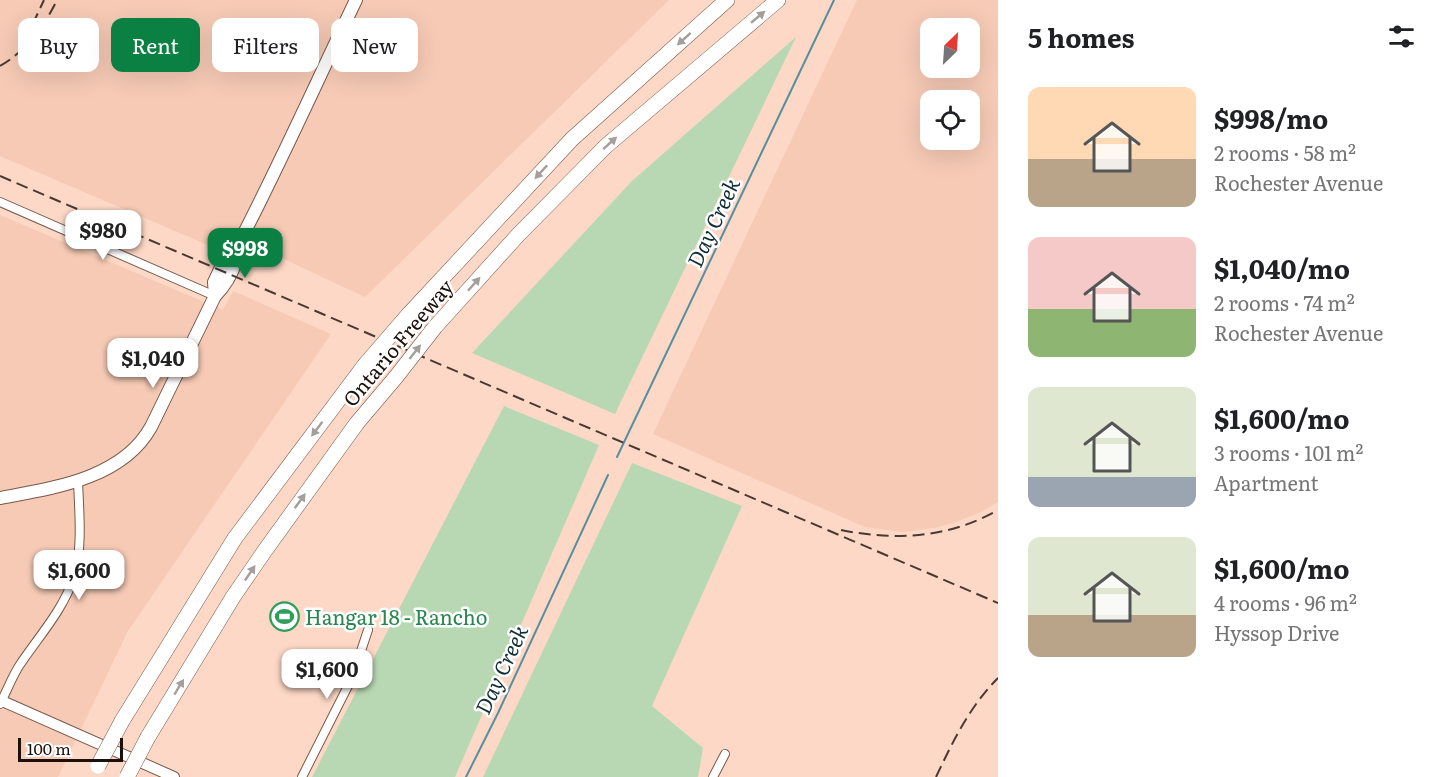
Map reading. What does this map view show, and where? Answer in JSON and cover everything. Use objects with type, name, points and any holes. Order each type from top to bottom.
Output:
[{"type":"highway","name":"Ontario Freeway","points":[[95,772],[122,721],[235,538],[364,366],[409,314],[572,139],[728,0]]},
{"type":"highway","name":"Ontario Freeway","points":[[127,777],[148,737],[233,597],[357,423],[435,327],[518,235],[606,146],[778,0]]},
{"type":"main road","points":[[0,498],[94,475],[121,460],[142,441],[215,296],[224,287],[237,258],[236,250],[356,0]]},
{"type":"street","points":[[0,202],[215,296]]},
{"type":"street","points":[[78,480],[78,549],[75,575],[61,607],[21,662],[1,700],[174,777]]},
{"type":"street","points":[[302,777],[352,678],[368,630]]},
{"type":"street","points":[[714,777],[725,754]]},
{"type":"shaded area","points":[[0,0],[669,0],[365,297],[226,232],[217,249],[0,156]]},
{"type":"shaded area","points":[[857,0],[998,0],[998,502],[981,512],[934,528],[902,532],[865,527],[653,434]]},
{"type":"shaded area","points":[[0,215],[223,310],[233,291],[331,334],[128,631],[58,777],[0,777]]},
{"type":"green space","points":[[796,37],[615,414],[472,353],[632,181]]},
{"type":"green space","points":[[504,406],[599,445],[455,777],[312,777]]},
{"type":"green space","points":[[632,463],[742,506],[652,706],[703,748],[698,777],[483,777]]},
{"type":"waterway","name":"Day Creek","points":[[617,457],[834,0]]},
{"type":"waterway","name":"Day Creek","points":[[466,777],[608,475]]},
{"type":"railway","points":[[35,18],[44,0]]},
{"type":"railway","points":[[0,66],[33,38],[57,0]]},
{"type":"railway","points":[[0,176],[998,603]]},
{"type":"railway","points":[[841,530],[881,535],[921,535],[960,526],[998,510]]},
{"type":"railway","points":[[936,777],[971,712],[998,678]]},
{"type":"place","name":"Hangar 18 - Rancho","points":[[284,616]]}]
